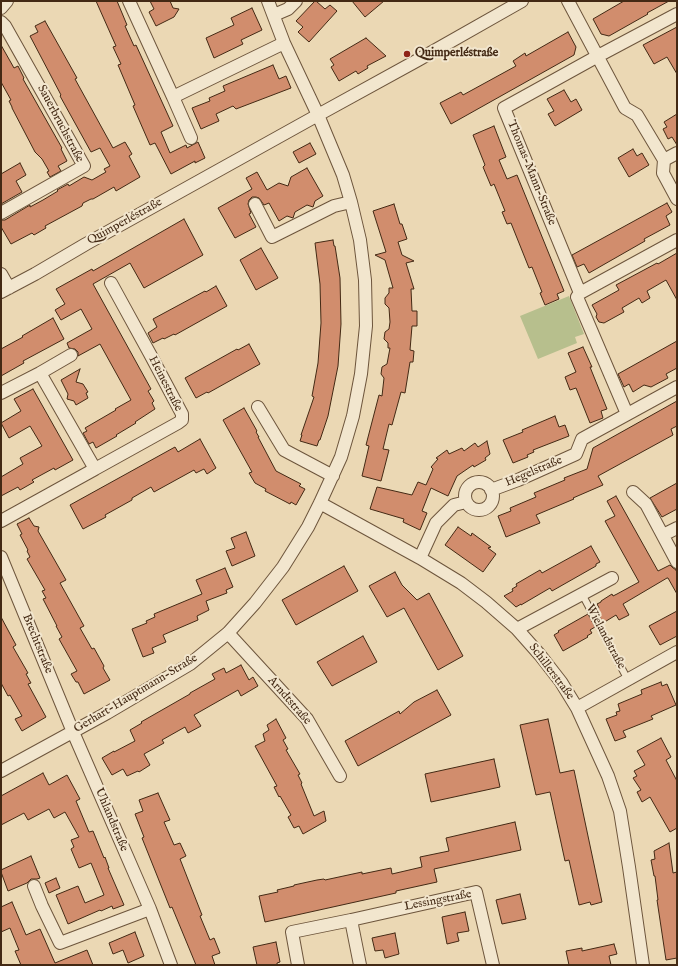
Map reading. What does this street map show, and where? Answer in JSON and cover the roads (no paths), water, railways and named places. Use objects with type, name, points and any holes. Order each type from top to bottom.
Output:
[{"type":"street","points":[[1,8],[7,1]]},
{"type":"street","points":[[129,1],[192,138]]},
{"type":"street","name":"Gerhart-Hauptmann-Straße","points":[[1,772],[190,664],[228,633],[255,603],[283,567],[308,527],[342,457],[353,416],[361,374],[366,326],[365,280],[360,240],[343,175],[318,115],[284,43],[268,1]]},
{"type":"street","points":[[274,15],[288,9],[296,1]]},
{"type":"street","name":"Quimperléstraße","points":[[5,290],[522,1]]},
{"type":"street","points":[[568,1],[625,108],[637,115],[664,160],[664,173],[677,199]]},
{"type":"street","points":[[598,56],[677,14]]},
{"type":"street","name":"Sauerbruchstraße","points":[[1,22],[5,26],[84,166],[1,213]]},
{"type":"street","points":[[173,97],[284,43]]},
{"type":"street","name":"Thomas-Mann-Straße","points":[[598,56],[504,108],[580,293],[577,297],[627,414]]},
{"type":"street","points":[[664,160],[677,153]]},
{"type":"street","points":[[255,204],[272,237],[334,206],[351,202]]},
{"type":"street","points":[[580,293],[677,240]]},
{"type":"street","points":[[1,274],[5,290]]},
{"type":"street","name":"Heinestraße","points":[[1,521],[178,424],[182,420],[182,414],[111,283]]},
{"type":"street","points":[[1,393],[40,373],[71,354]]},
{"type":"street","points":[[40,373],[95,469]]},
{"type":"street","points":[[627,414],[677,387]]},
{"type":"street","points":[[258,407],[284,450],[333,476]]},
{"type":"street","name":"Hegelstraße","points":[[491,490],[518,480],[576,454],[582,439],[627,414]]},
{"type":"street","points":[[475,482],[485,483],[489,486],[493,494],[490,504],[482,509],[473,509],[466,502],[465,492],[471,484],[475,482]]},
{"type":"street","points":[[633,492],[646,504],[677,562]]},
{"type":"street","points":[[420,558],[436,523],[454,505],[466,502]]},
{"type":"street","name":"Schillerstraße","points":[[320,503],[420,558],[461,583],[517,629],[557,677],[577,708],[608,776],[620,811],[643,965]]},
{"type":"street","points":[[663,535],[677,528]]},
{"type":"street","name":"Brechtstraße","points":[[1,557],[73,732]]},
{"type":"street","name":"Wielandstraße","points":[[517,629],[612,578]]},
{"type":"street","name":"Arndtstraße","points":[[228,633],[307,719],[340,776]]},
{"type":"street","name":"Wielandstraße","points":[[577,708],[677,652]]},
{"type":"street","name":"Uhlandstraße","points":[[73,732],[150,909],[171,965]]},
{"type":"street","points":[[34,886],[60,943],[150,909]]},
{"type":"street","name":"Lessingstraße","points":[[298,965],[292,932],[476,892],[493,965]]},
{"type":"street","points":[[351,920],[360,965]]},
{"type":"lane","name":"Wielandstraße","points":[[582,594],[628,680]]},
{"type":"place","name":"Quimperléstraße","points":[[407,54]]}]
